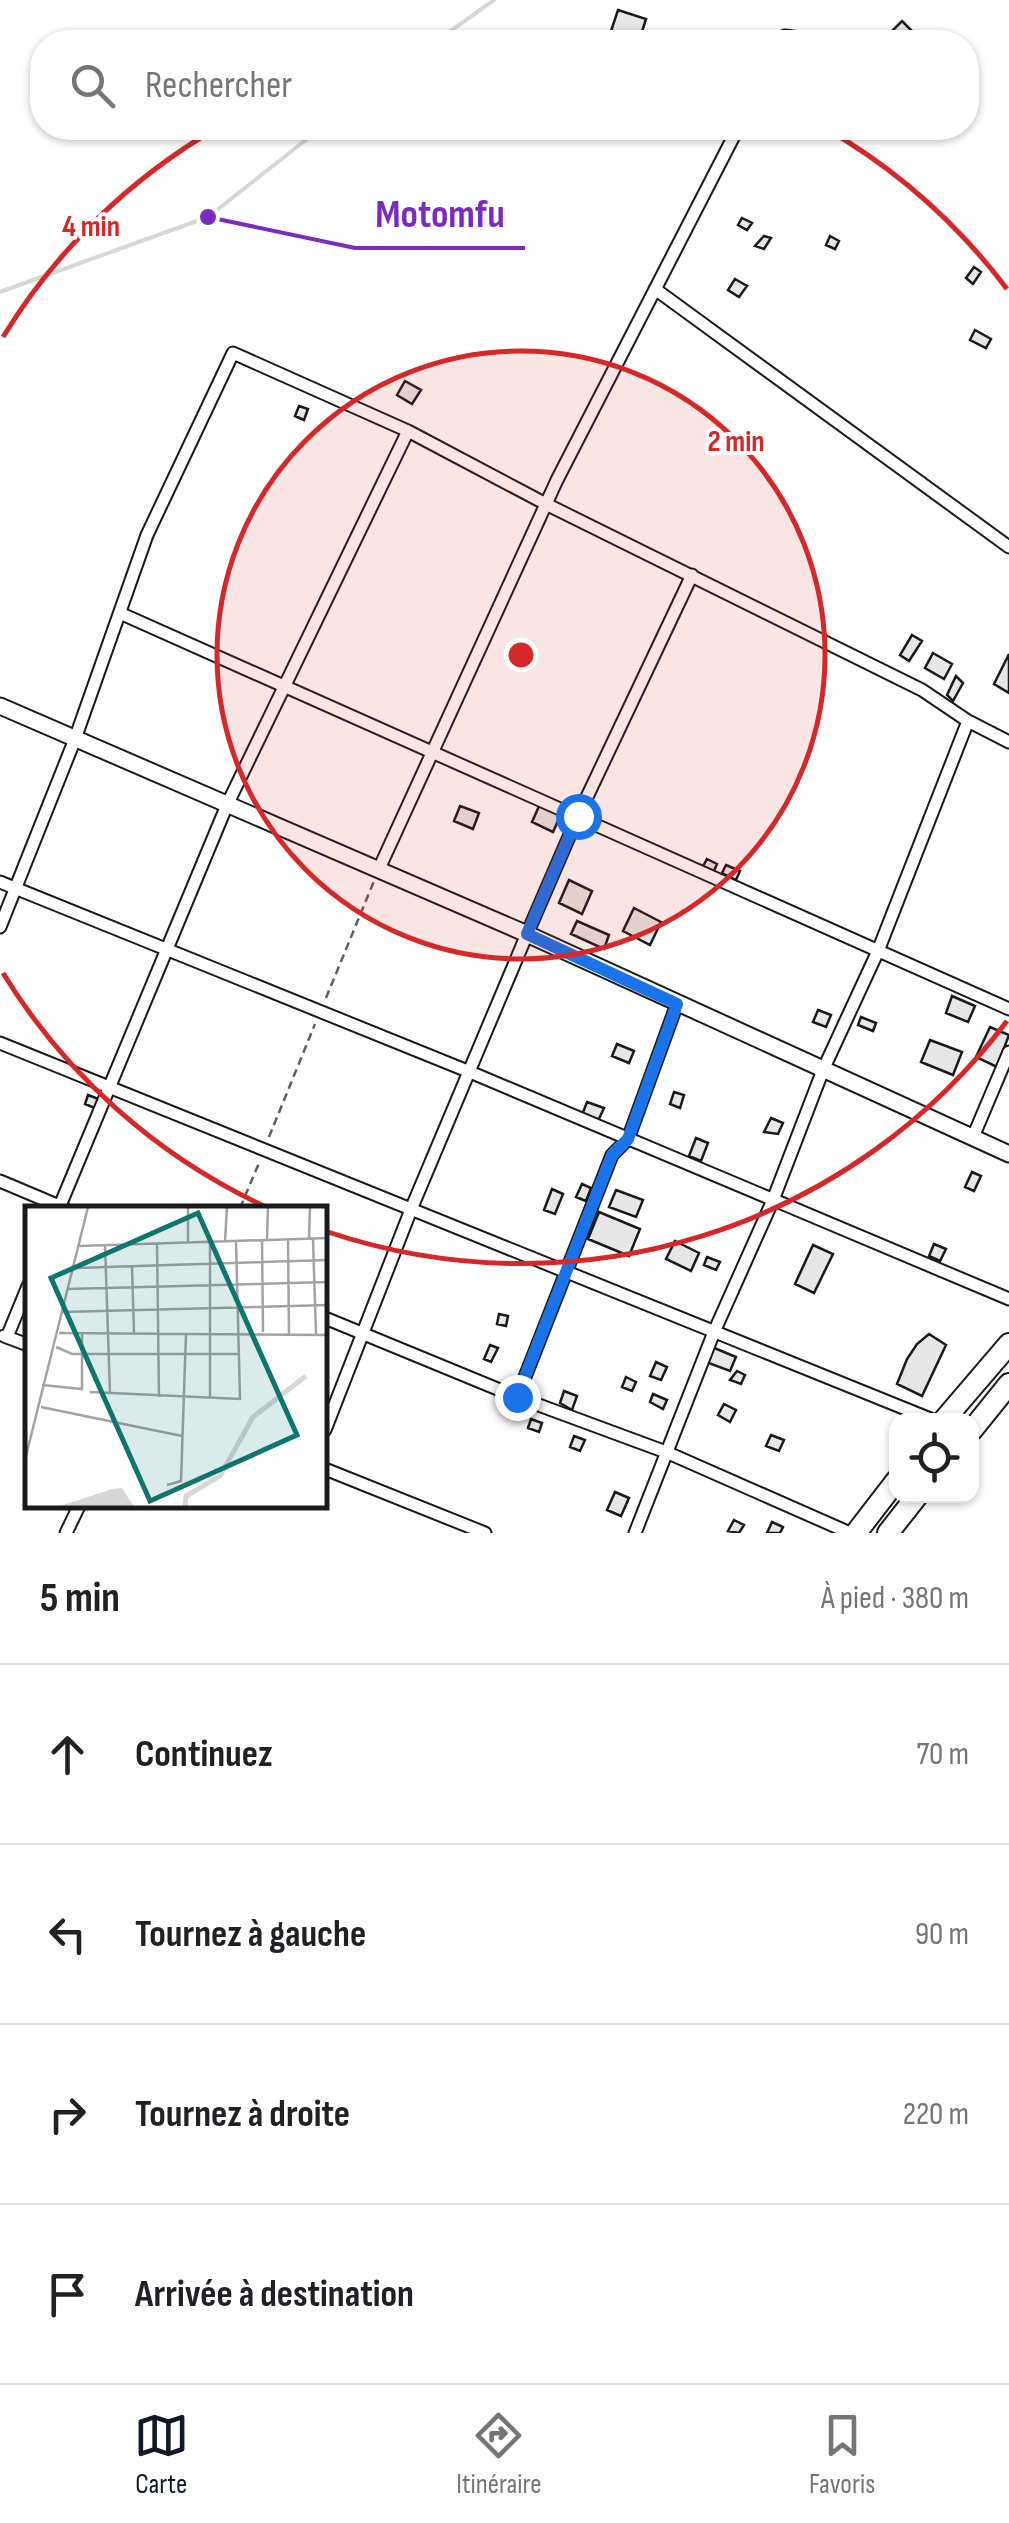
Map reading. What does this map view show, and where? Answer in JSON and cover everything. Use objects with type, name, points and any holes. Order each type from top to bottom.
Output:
[{"type":"highway","points":[[950,1413],[1009,1344]]},
{"type":"highway","points":[[979,1421],[1009,1384]]},
{"type":"highway","points":[[853,1533],[889,1489]]},
{"type":"highway","points":[[888,1533],[912,1503]]},
{"type":"street","points":[[378,871],[546,504],[732,140]]},
{"type":"street","points":[[655,289],[1009,547]]},
{"type":"street","points":[[0,927],[76,739],[148,535],[233,353],[408,431],[546,504],[922,690],[968,721],[1009,742]]},
{"type":"street","points":[[61,1206],[227,805],[408,431]]},
{"type":"street","points":[[328,1422],[412,1208],[527,934],[692,575]]},
{"type":"street","points":[[122,614],[1009,1009]]},
{"type":"street","points":[[0,706],[527,934],[1009,1154]]},
{"type":"street","points":[[634,1533],[714,1332],[878,950],[968,721]]},
{"type":"street","points":[[0,882],[470,1072],[1009,1299]]},
{"type":"street","points":[[514,1403],[612,1155],[628,1139],[677,1004]]},
{"type":"street","points":[[0,1043],[916,1413]]},
{"type":"street","points":[[973,1137],[1009,1052]]},
{"type":"street","points":[[0,1181],[59,1206]]},
{"type":"street","points":[[3,1336],[25,1292]]},
{"type":"street","points":[[328,1319],[514,1403],[666,1452],[853,1533]]},
{"type":"street","points":[[328,1469],[485,1533]]},
{"type":"street","points":[[66,1533],[77,1508]]},
{"type":"path","points":[[241,1206],[378,871]]},
{"type":"building","points":[[618,10],[646,19],[642,30],[611,30]]},
{"type":"building","points":[[902,21],[911,30],[893,30]]},
{"type":"building","points":[[742,218],[752,223],[747,230],[738,225]]},
{"type":"building","points":[[764,236],[771,238],[764,249],[755,246]]},
{"type":"building","points":[[830,236],[839,241],[835,249],[826,245]]},
{"type":"building","points":[[974,267],[981,272],[973,284],[966,278]]},
{"type":"building","points":[[735,279],[747,286],[739,297],[728,290]]},
{"type":"building","points":[[975,330],[991,339],[986,348],[970,340]]},
{"type":"building","points":[[405,381],[421,390],[412,404],[397,395]]},
{"type":"building","points":[[299,406],[308,409],[304,420],[295,416]]},
{"type":"building","points":[[912,635],[922,641],[909,661],[900,655]]},
{"type":"building","points":[[933,653],[952,664],[944,679],[925,668]]},
{"type":"building","points":[[1009,654],[1009,693],[994,684]]},
{"type":"building","points":[[956,676],[963,683],[953,701],[947,695]]},
{"type":"building","points":[[540,804],[561,814],[553,832],[532,822]]},
{"type":"building","points":[[460,806],[479,813],[473,829],[454,821]]},
{"type":"building","points":[[707,859],[717,864],[713,873],[702,868]]},
{"type":"building","points":[[726,865],[740,871],[736,880],[722,873]]},
{"type":"building","points":[[569,880],[592,891],[582,914],[559,903]]},
{"type":"building","points":[[634,908],[661,922],[650,945],[623,931]]},
{"type":"building","points":[[577,921],[609,935],[604,949],[571,934]]},
{"type":"building","points":[[952,996],[975,1006],[968,1022],[946,1013]]},
{"type":"building","points":[[818,1010],[831,1015],[826,1027],[813,1022]]},
{"type":"building","points":[[861,1017],[876,1023],[873,1031],[858,1025]]},
{"type":"building","points":[[990,1027],[1009,1035],[997,1067],[976,1057]]},
{"type":"building","points":[[930,1040],[962,1052],[953,1075],[921,1062]]},
{"type":"building","points":[[617,1044],[634,1051],[629,1063],[612,1056]]},
{"type":"building","points":[[674,1092],[684,1095],[680,1108],[670,1104]]},
{"type":"building","points":[[88,1095],[101,1100],[97,1109],[85,1104]]},
{"type":"building","points":[[587,1102],[604,1108],[598,1121],[582,1115]]},
{"type":"building","points":[[771,1118],[783,1123],[778,1134],[764,1132]]},
{"type":"building","points":[[696,1138],[708,1143],[701,1161],[689,1156]]},
{"type":"building","points":[[972,1172],[981,1176],[974,1191],[965,1187]]},
{"type":"building","points":[[582,1184],[591,1188],[586,1201],[576,1197]]},
{"type":"building","points":[[552,1189],[563,1194],[555,1214],[544,1210]]},
{"type":"building","points":[[616,1190],[643,1200],[636,1217],[609,1207]]},
{"type":"building","points":[[599,1212],[640,1229],[629,1256],[588,1239]]},
{"type":"building","points":[[675,1241],[699,1253],[691,1271],[666,1259]]},
{"type":"building","points":[[934,1244],[946,1249],[940,1261],[929,1256]]},
{"type":"building","points":[[813,1245],[833,1254],[814,1293],[795,1284]]},
{"type":"building","points":[[707,1257],[720,1262],[716,1270],[704,1265]]},
{"type":"building","points":[[499,1314],[508,1316],[506,1326],[497,1324]]},
{"type":"building","points":[[929,1334],[946,1345],[922,1396],[897,1384],[907,1359]]},
{"type":"building","points":[[490,1345],[498,1348],[491,1362],[484,1359]]},
{"type":"building","points":[[712,1347],[736,1357],[730,1371],[706,1362]]},
{"type":"building","points":[[656,1362],[667,1367],[661,1380],[650,1376]]},
{"type":"building","points":[[737,1371],[745,1375],[741,1384],[730,1380]]},
{"type":"building","points":[[626,1377],[636,1382],[632,1391],[622,1387]]},
{"type":"building","points":[[564,1391],[577,1396],[572,1410],[560,1403]]},
{"type":"building","points":[[653,1394],[667,1400],[663,1409],[650,1402]]},
{"type":"building","points":[[724,1404],[736,1410],[730,1422],[718,1415]]},
{"type":"building","points":[[531,1419],[542,1423],[539,1432],[528,1428]]},
{"type":"building","points":[[771,1435],[784,1440],[779,1451],[766,1446]]},
{"type":"building","points":[[574,1436],[585,1440],[580,1451],[570,1447]]},
{"type":"building","points":[[615,1492],[629,1498],[621,1516],[607,1510]]},
{"type":"building","points":[[734,1520],[744,1525],[739,1533],[728,1531]]},
{"type":"building","points":[[772,1522],[783,1527],[780,1533],[767,1533]]},
{"type":"waterway","points":[[452,30],[494,0]]},
{"type":"waterway","points":[[0,292],[208,217],[306,140]]},
{"type":"place","name":"Motomfu","points":[[208,217]]},
{"type":"route","points":[[517,1397],[612,1155],[628,1139],[677,1004],[527,934],[578,816]]}]
